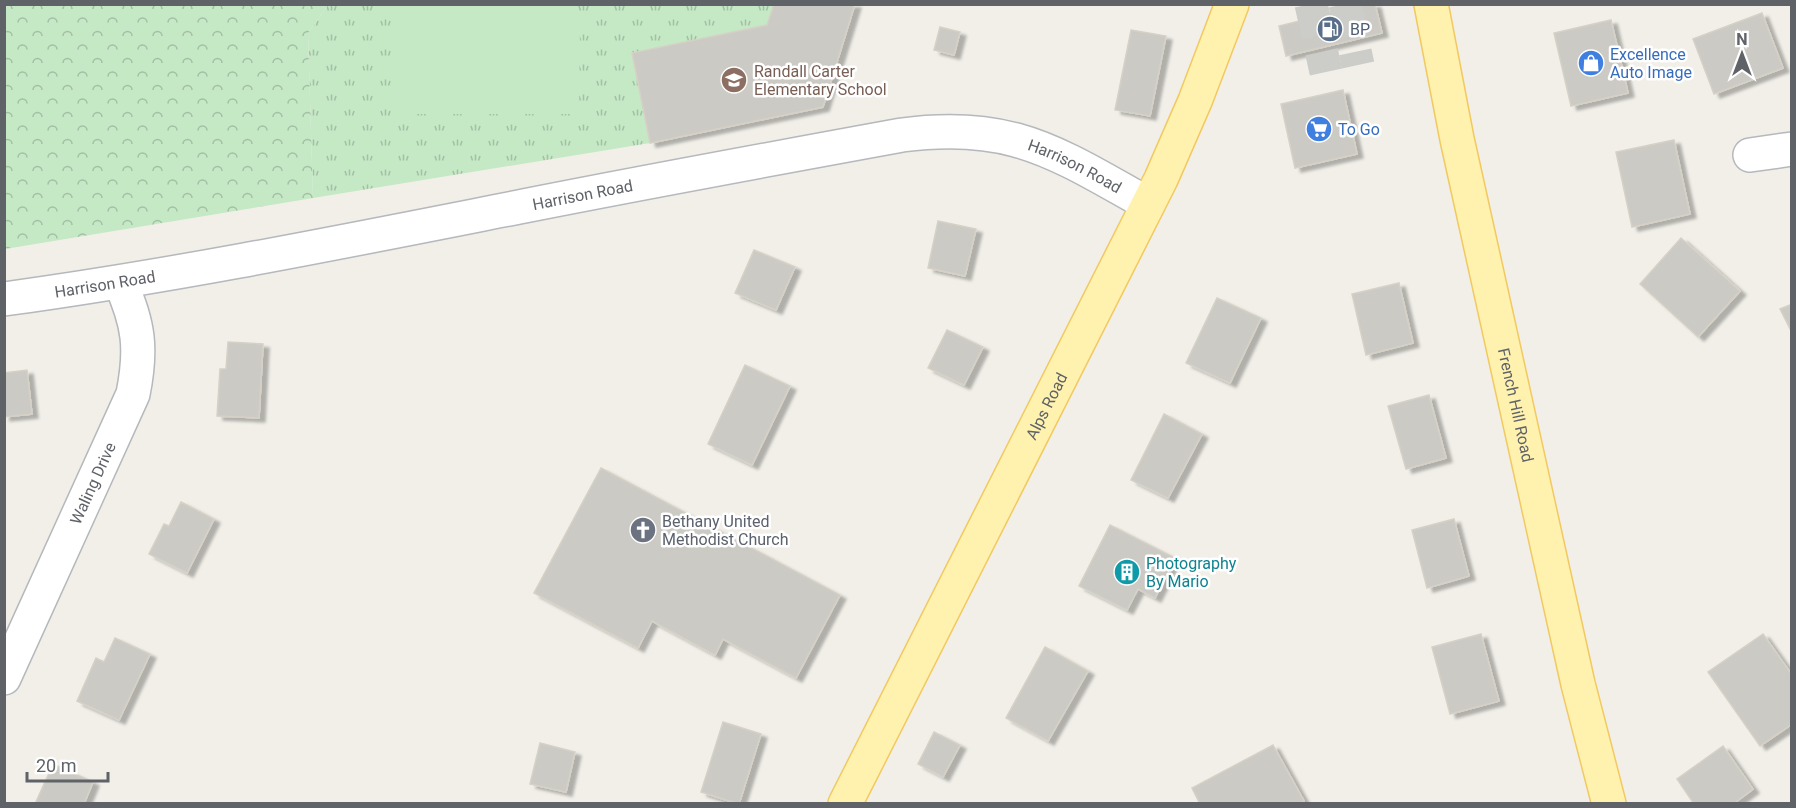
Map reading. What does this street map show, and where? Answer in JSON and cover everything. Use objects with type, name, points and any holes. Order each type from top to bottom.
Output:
[{"type":"main road","name":"Alps Road","points":[[845,804],[1148,204],[1195,101],[1233,4]]},
{"type":"main road","name":"French Hill Road","points":[[1431,4],[1467,185],[1575,672],[1609,804]]},
{"type":"street","name":"Harrison Road","points":[[4,299],[120,282],[300,250],[931,131],[974,132],[1016,140],[1058,156],[1148,204]]},
{"type":"street","points":[[1750,155],[1791,149]]},
{"type":"street","name":"Waling Drive","points":[[4,678],[133,394],[139,365],[138,336],[132,307],[120,282]]},
{"type":"green space","points":[[5,4],[328,5],[308,33],[313,198],[5,249]]},
{"type":"green space","points":[[328,5],[774,5],[767,25],[632,53],[650,143],[313,198],[308,33]]},
{"type":"green space","points":[[395,5],[569,5],[580,19],[579,114],[398,114],[391,105]]},
{"type":"building","name":"Randall Carter Elementary School","points":[[774,4],[855,4],[823,107],[650,143],[632,53],[767,25]]},
{"type":"building","name":"BP","points":[[1375,4],[1382,33],[1286,56],[1279,26]]},
{"type":"building","points":[[1762,13],[1783,68],[1714,94],[1693,39]]},
{"type":"building","name":"Excellence Auto Image","points":[[1611,20],[1628,93],[1571,106],[1554,33]]},
{"type":"building","points":[[940,27],[960,32],[954,55],[934,50]]},
{"type":"building","points":[[1131,30],[1166,36],[1150,116],[1115,110]]},
{"type":"building","name":"To Go","points":[[1343,90],[1357,154],[1295,168],[1281,104]]},
{"type":"building","points":[[1674,140],[1690,214],[1632,227],[1616,152]]},
{"type":"building","points":[[938,221],[976,229],[965,276],[928,268]]},
{"type":"building","points":[[1681,238],[1740,291],[1698,337],[1640,284]]},
{"type":"building","points":[[754,250],[795,267],[776,310],[735,293]]},
{"type":"building","points":[[1399,283],[1413,343],[1366,355],[1352,294]]},
{"type":"building","points":[[1217,298],[1261,318],[1230,383],[1186,363]]},
{"type":"building","points":[[1792,304],[1792,333],[1780,309]]},
{"type":"building","points":[[947,330],[983,347],[964,385],[928,368]]},
{"type":"building","points":[[228,342],[263,344],[259,418],[217,416],[220,369],[226,369]]},
{"type":"building","points":[[745,365],[790,386],[752,465],[708,444]]},
{"type":"building","points":[[27,370],[32,414],[4,417],[4,373]]},
{"type":"building","points":[[1429,395],[1446,458],[1406,469],[1388,406]]},
{"type":"building","points":[[1164,414],[1202,434],[1168,498],[1131,480]]},
{"type":"building","name":"Bethany United Methodist Church","points":[[601,468],[840,595],[796,678],[723,639],[715,655],[652,621],[638,648],[534,593]]},
{"type":"building","points":[[181,502],[214,519],[187,573],[149,554],[164,524],[169,526]]},
{"type":"building","points":[[1454,519],[1469,576],[1427,588],[1412,530]]},
{"type":"building","name":"Photography By Mario","points":[[1110,525],[1175,558],[1155,598],[1138,589],[1127,610],[1079,586]]},
{"type":"building","points":[[1481,634],[1499,701],[1450,714],[1432,647]]},
{"type":"building","points":[[1763,634],[1792,675],[1792,724],[1760,746],[1708,672]]},
{"type":"building","points":[[115,638],[150,654],[119,720],[77,701],[96,658],[104,662]]},
{"type":"building","points":[[1045,647],[1088,671],[1048,741],[1006,718]]},
{"type":"building","points":[[723,722],[761,734],[739,804],[701,792]]},
{"type":"building","points":[[934,732],[960,745],[943,777],[918,764]]},
{"type":"building","points":[[540,743],[575,752],[566,792],[530,784]]},
{"type":"building","points":[[1273,745],[1304,801],[1299,804],[1200,804],[1192,788]]},
{"type":"building","points":[[1723,746],[1753,789],[1733,804],[1694,804],[1677,779]]},
{"type":"building","points":[[53,764],[93,782],[84,804],[35,804]]},
{"type":"tunnel","points":[[1311,4],[1326,72]]},
{"type":"tunnel","points":[[1345,4],[1358,65]]},
{"type":"place","name":"BP","points":[[1330,29]]},
{"type":"place","name":"Excellence Auto Image","points":[[1591,63]]},
{"type":"place","name":"Randall Carter Elementary School","points":[[734,80]]},
{"type":"place","name":"To Go","points":[[1319,129]]},
{"type":"place","name":"Bethany United Methodist Church","points":[[643,530]]},
{"type":"place","name":"Photography By Mario","points":[[1127,572]]}]
